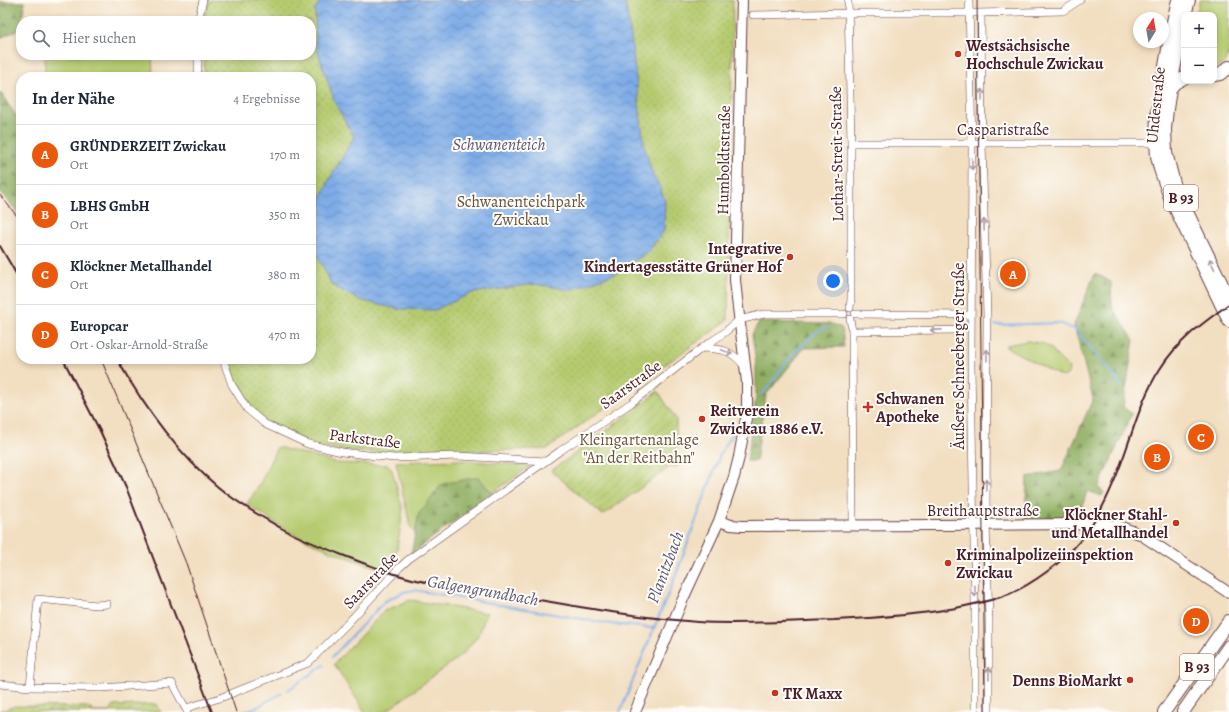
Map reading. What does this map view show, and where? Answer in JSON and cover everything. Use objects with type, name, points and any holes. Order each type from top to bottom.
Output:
[{"type":"main road","name":"Humboldtstraße","points":[[635,712],[683,599],[719,521],[734,477],[744,430],[747,402],[746,368],[735,280],[742,0]]},
{"type":"main road","name":"Uhdestraße","points":[[1178,0],[1157,112],[1156,143],[1160,169],[1169,195],[1229,322]]},
{"type":"main road","points":[[1187,12],[1189,0]]},
{"type":"main road","name":"Uhdestraße","points":[[1181,35],[1170,88],[1165,129],[1164,143],[1168,165],[1175,187],[1229,299]]},
{"type":"main road","points":[[1179,45],[1181,53]]},
{"type":"main road","points":[[1217,74],[1229,67]]},
{"type":"main road","points":[[1170,88],[1175,82],[1181,79]]},
{"type":"main road","name":"Breithauptstraße","points":[[719,521],[731,525],[742,526],[1098,524],[1118,526],[1140,534],[1229,593]]},
{"type":"main road","name":"B 93","points":[[1164,712],[1229,621]]},
{"type":"main road","name":"B 93","points":[[1183,712],[1229,646]]},
{"type":"street","points":[[199,16],[203,0]]},
{"type":"street","name":"Lothar-Streit-Straße","points":[[848,0],[851,143],[853,526]]},
{"type":"street","name":"Äußere Schneeberger Straße","points":[[969,0],[971,143],[967,315],[974,524],[976,712]]},
{"type":"street","points":[[753,15],[1062,11],[1080,0]]},
{"type":"street","name":"Äußere Schneeberger Straße","points":[[981,13],[982,143],[987,322],[986,524],[989,620],[989,712]]},
{"type":"street","points":[[198,60],[198,72]]},
{"type":"street","name":"Casparistraße","points":[[851,143],[1156,143]]},
{"type":"street","name":"Saarstraße","points":[[0,684],[30,687],[101,688],[172,683],[187,710],[308,663],[409,559],[630,402],[724,333],[739,320],[764,314],[844,314],[846,309],[852,314]]},
{"type":"street","points":[[852,314],[967,315],[960,330],[852,331]]},
{"type":"street","points":[[702,348],[721,349],[731,353],[740,360],[746,368]]},
{"type":"street","name":"Parkstraße","points":[[225,364],[232,385],[247,409],[265,424],[308,444],[342,452],[394,458],[459,456],[546,461]]},
{"type":"street","points":[[30,687],[38,599],[96,605],[107,604]]},
{"type":"green space","name":"Schwanenteichpark Zwickau","points":[[210,0],[733,0],[728,320],[547,449],[389,453],[345,451],[312,444],[274,427],[258,415],[246,403],[236,386],[231,364],[316,364],[316,72],[204,72],[204,60],[316,60],[316,16],[204,15]]},
{"type":"green space","points":[[1200,0],[1229,0],[1229,55],[1224,64],[1217,67],[1217,12],[1197,12]]},
{"type":"green space","points":[[0,2],[25,2],[22,16],[16,16],[16,31],[0,38]]},
{"type":"green space","points":[[45,60],[152,60],[153,72],[45,72]]},
{"type":"green space","points":[[0,92],[16,116],[16,210],[0,191]]},
{"type":"green space","points":[[1095,273],[1111,282],[1112,307],[1134,340],[1123,407],[1132,414],[1098,488],[1104,492],[1102,496],[1087,491],[1077,524],[1025,524],[1027,477],[1061,471],[1093,399],[1074,325]]},
{"type":"green space","points":[[759,322],[832,324],[842,328],[844,347],[804,348],[766,395],[756,461],[747,461],[756,397],[756,364],[752,334]]},
{"type":"green space","points":[[1028,341],[1044,344],[1052,349],[1069,368],[1068,374],[1064,377],[1060,376],[1006,347],[1006,345]]},
{"type":"green space","name":"Kleingartenanlage \"An der Reitbahn\"","points":[[658,391],[676,419],[678,466],[670,467],[603,515],[551,471]]},
{"type":"green space","points":[[277,447],[336,463],[388,465],[392,470],[403,510],[397,549],[384,571],[328,550],[287,531],[247,504],[261,482]]},
{"type":"green space","points":[[460,460],[531,466],[492,493],[478,477],[419,513],[415,533],[410,526],[396,462]]},
{"type":"green space","points":[[478,477],[492,493],[411,554],[419,513],[442,484]]},
{"type":"green space","points":[[410,600],[487,613],[479,634],[463,654],[385,712],[365,712],[334,664],[384,611]]},
{"type":"green space","points":[[157,704],[161,712],[110,712],[113,706]]},
{"type":"green space","points":[[15,706],[88,707],[94,712],[0,712],[0,710]]},
{"type":"water","name":"Schwanenteich","points":[[321,0],[625,0],[644,144],[653,176],[660,187],[665,201],[664,231],[648,252],[615,274],[570,290],[535,284],[472,293],[435,310],[397,309],[359,300],[332,285],[316,253],[316,210],[329,180],[354,137],[335,103],[316,46],[315,9]]},
{"type":"waterway","name":"Planitzbach","points":[[995,325],[1059,323],[1076,330],[1122,386]]},
{"type":"waterway","name":"Planitzbach","points":[[762,395],[794,353],[814,334],[826,327]]},
{"type":"waterway","name":"Planitzbach","points":[[620,712],[677,572],[721,452],[734,432]]},
{"type":"waterway","name":"Galgengrundbach","points":[[332,657],[385,601],[404,592],[414,590],[611,624],[652,628],[655,627]]},
{"type":"waterway","name":"Galgengrundbach","points":[[288,690],[324,665]]},
{"type":"waterway","name":"Galgengrundbach","points":[[245,711],[257,707],[282,693]]},
{"type":"tram line","points":[[977,0],[985,712]]},
{"type":"tram line","points":[[0,195],[16,215]]},
{"type":"tram line","points":[[103,364],[186,563],[236,712]]},
{"type":"railway","points":[[0,246],[16,273]]},
{"type":"railway","points":[[120,364],[138,394],[162,428],[188,459],[218,487],[249,509],[289,532],[324,548],[376,568],[412,579],[444,586],[652,618],[732,623],[834,620],[926,613],[956,608],[1009,594],[1041,576],[1061,560],[1075,546],[1087,532],[1097,516],[1114,482],[1142,405],[1160,369],[1182,341],[1229,304]]},
{"type":"railway","points":[[66,364],[101,433],[126,487],[212,712]]},
{"type":"place","name":"Westsächsische Hochschule Zwickau","points":[[958,54]]},
{"type":"place","name":"Integrative Kindertagesstätte Grüner Hof","points":[[790,257]]},
{"type":"place","name":"GRÜNDERZEIT Zwickau","points":[[1013,274]]},
{"type":"place","name":"Schwanen Apotheke","points":[[868,407]]},
{"type":"place","name":"Reitverein Zwickau 1886 e.V.","points":[[702,419]]},
{"type":"place","name":"Klöckner Metallhandel","points":[[1201,437]]},
{"type":"place","name":"LBHS GmbH","points":[[1157,457]]},
{"type":"place","name":"Klöckner Stahl- und Metallhandel","points":[[1176,523]]},
{"type":"place","name":"Kriminalpolizeiinspektion Zwickau","points":[[948,563]]},
{"type":"place","name":"Europcar","points":[[1196,621]]},
{"type":"place","name":"Denns BioMarkt","points":[[1130,680]]},
{"type":"place","name":"TK Maxx","points":[[775,693]]}]
